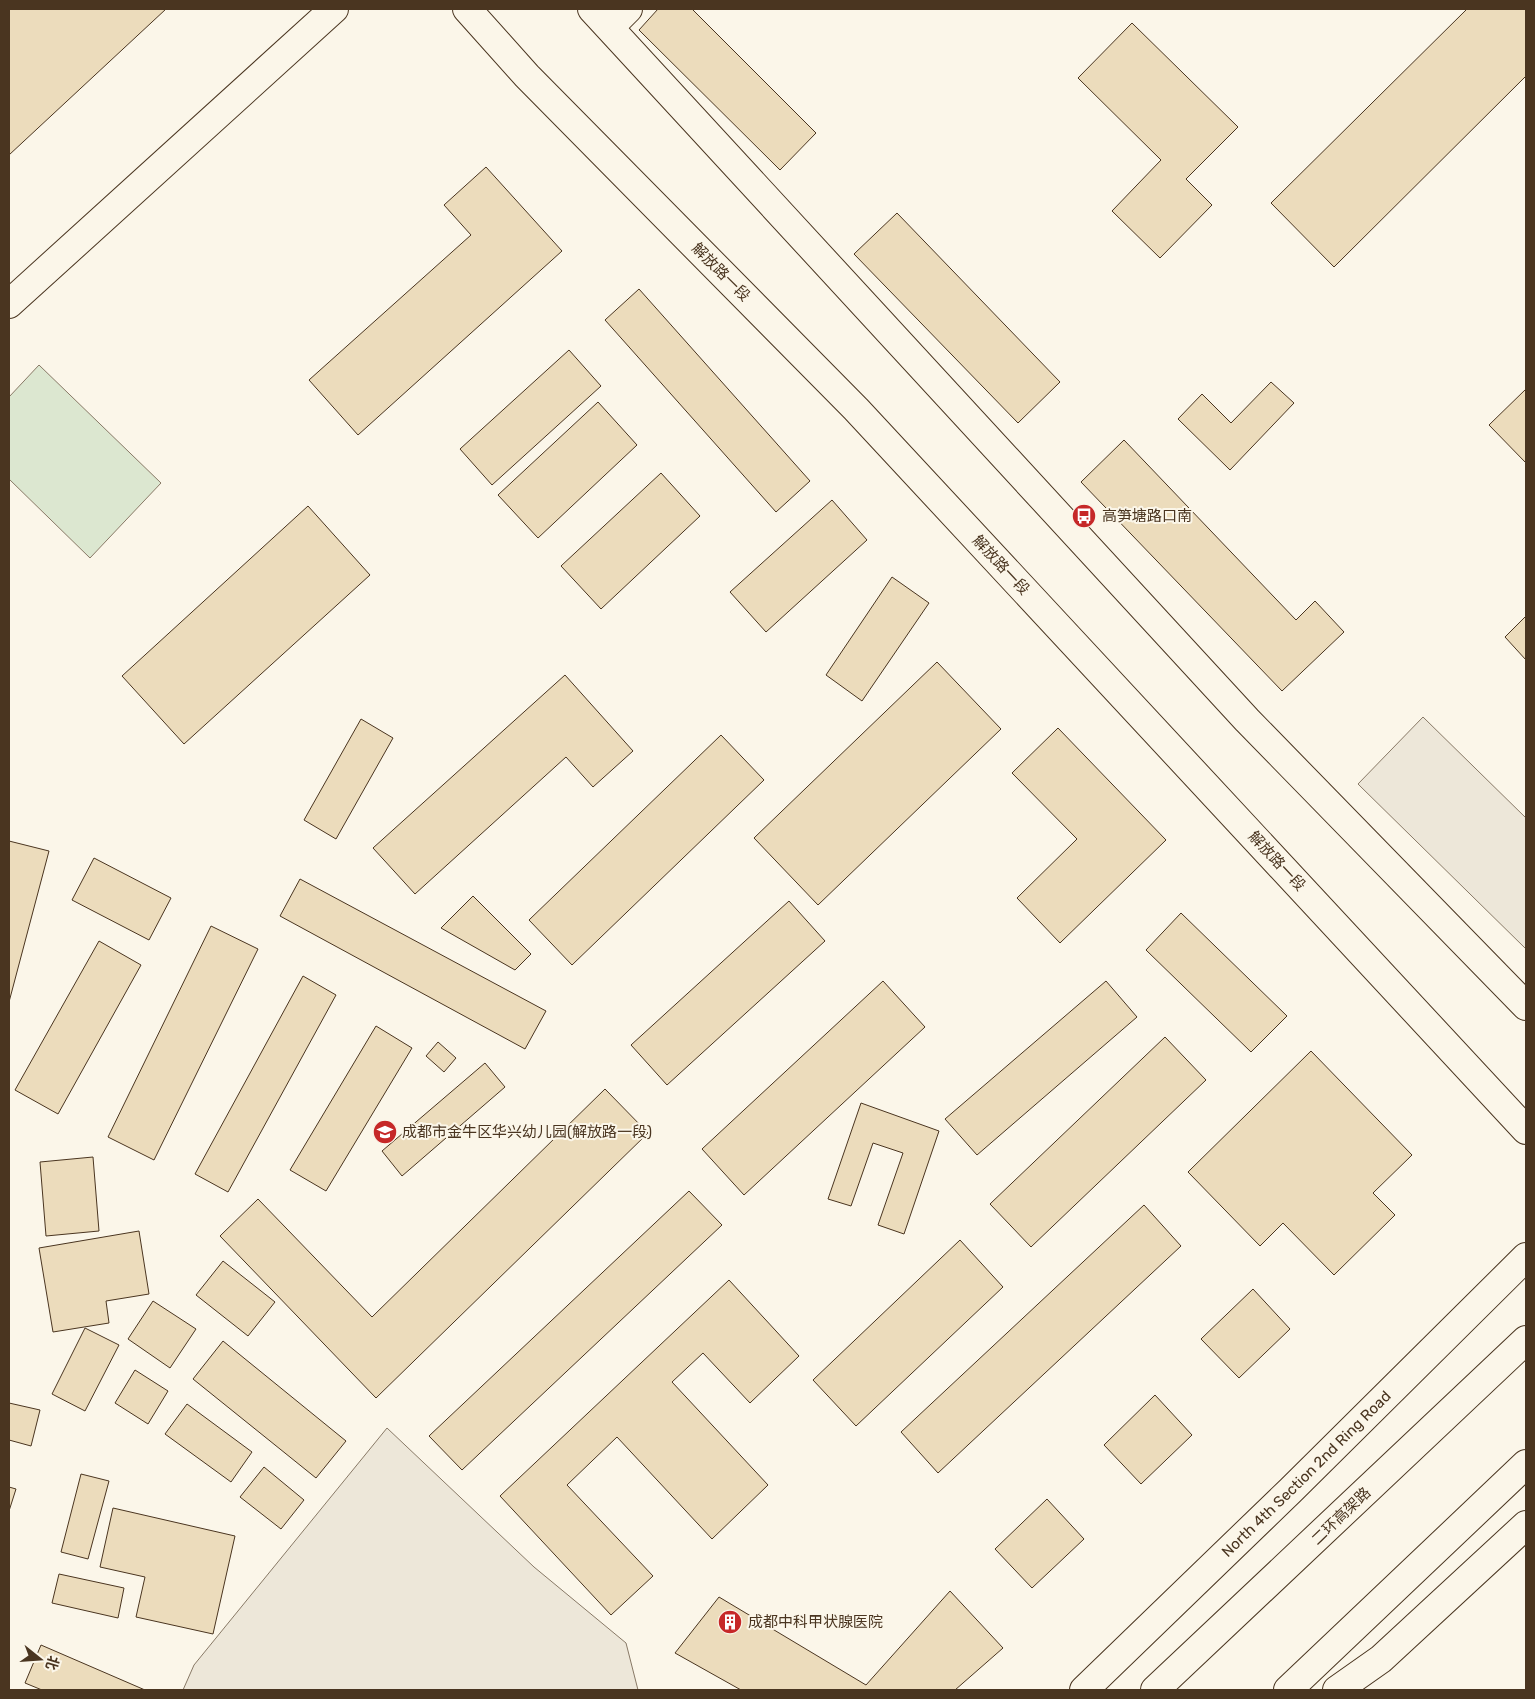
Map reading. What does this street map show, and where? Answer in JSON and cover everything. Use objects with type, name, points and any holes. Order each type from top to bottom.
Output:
[{"type":"main road","points":[[9,304],[334,9]]},
{"type":"main road","name":"解放路一段","points":[[467,9],[527,76],[856,409],[1526,1130]]},
{"type":"main road","points":[[610,15],[1247,720],[1526,1006]]},
{"type":"main road","name":"North 4th Section 2nd Ring Road","points":[[1084,1690],[1291,1490],[1526,1257]]},
{"type":"main road","name":"二环高架路","points":[[1155,1690],[1526,1340]]},
{"type":"main road","points":[[1288,1690],[1526,1464]]},
{"type":"main road","points":[[1336,1690],[1526,1509]]},
{"type":"main road","points":[[1336,1690],[1381,1659],[1526,1525]]},
{"type":"green space","points":[[39,365],[161,483],[90,558],[9,479],[9,397]]},
{"type":"shaded area","points":[[1423,717],[1526,818],[1526,949],[1358,784]]},
{"type":"shaded area","points":[[387,1428],[534,1567],[626,1643],[638,1690],[183,1690],[194,1665]]},
{"type":"building","points":[[9,9],[166,9],[9,155]]},
{"type":"building","points":[[658,9],[692,9],[816,133],[780,170],[639,30]]},
{"type":"building","points":[[1467,9],[1526,9],[1526,76],[1334,267],[1271,203]]},
{"type":"building","points":[[1132,23],[1238,127],[1186,179],[1212,205],[1160,258],[1112,211],[1161,160],[1078,78]]},
{"type":"building","points":[[486,167],[562,251],[358,435],[309,380],[471,235],[444,205]]},
{"type":"building","points":[[897,213],[1060,382],[1018,423],[854,254]]},
{"type":"building","points":[[639,289],[810,481],[776,512],[605,320]]},
{"type":"building","points":[[569,350],[601,386],[492,485],[460,449]]},
{"type":"building","points":[[1271,382],[1294,403],[1230,470],[1178,419],[1202,394],[1231,423]]},
{"type":"building","points":[[1526,389],[1526,463],[1489,425]]},
{"type":"building","points":[[598,402],[637,445],[538,538],[498,495]]},
{"type":"building","points":[[1124,440],[1296,620],[1315,601],[1344,632],[1282,691],[1081,482]]},
{"type":"building","points":[[661,473],[700,516],[601,609],[561,566]]},
{"type":"building","points":[[832,500],[867,540],[766,632],[730,592]]},
{"type":"building","points":[[308,506],[370,575],[184,744],[122,676]]},
{"type":"building","points":[[892,577],[929,603],[862,701],[826,675]]},
{"type":"building","points":[[1526,616],[1526,660],[1505,637]]},
{"type":"building","points":[[937,662],[1001,729],[818,905],[754,838]]},
{"type":"building","points":[[565,675],[633,751],[593,787],[566,757],[415,894],[373,848]]},
{"type":"building","points":[[361,719],[393,738],[336,839],[304,820]]},
{"type":"building","points":[[1058,728],[1166,840],[1060,943],[1017,898],[1077,839],[1012,773]]},
{"type":"building","points":[[721,735],[764,780],[572,965],[529,920]]},
{"type":"building","points":[[9,841],[49,851],[9,1002]]},
{"type":"building","points":[[94,858],[171,898],[149,940],[72,900]]},
{"type":"building","points":[[300,879],[546,1011],[525,1049],[280,916]]},
{"type":"building","points":[[473,896],[531,954],[515,970],[441,928]]},
{"type":"building","points":[[789,901],[825,941],[667,1085],[631,1045]]},
{"type":"building","points":[[1181,913],[1287,1016],[1251,1052],[1146,950]]},
{"type":"building","points":[[211,926],[258,949],[154,1160],[108,1137]]},
{"type":"building","points":[[99,941],[141,965],[58,1114],[15,1090]]},
{"type":"building","points":[[303,976],[336,995],[228,1192],[195,1174]]},
{"type":"building","points":[[883,981],[925,1027],[744,1195],[702,1149]]},
{"type":"building","points":[[1106,981],[1137,1017],[977,1155],[945,1119]]},
{"type":"building","points":[[376,1026],[412,1048],[326,1191],[290,1170]]},
{"type":"building","points":[[1165,1037],[1206,1080],[1031,1247],[990,1204]]},
{"type":"building","points":[[438,1042],[456,1058],[444,1072],[426,1056]]},
{"type":"building","points":[[1311,1051],[1412,1155],[1373,1193],[1395,1215],[1334,1275],[1283,1223],[1260,1246],[1188,1172]]},
{"type":"building","points":[[485,1063],[505,1087],[402,1176],[382,1151]]},
{"type":"building","points":[[605,1089],[648,1133],[376,1398],[220,1236],[258,1199],[372,1317]]},
{"type":"building","points":[[861,1103],[939,1131],[904,1234],[878,1225],[903,1153],[873,1143],[851,1206],[828,1199]]},
{"type":"building","points":[[93,1157],[99,1231],[46,1236],[40,1162]]},
{"type":"building","points":[[689,1191],[722,1225],[462,1470],[429,1436]]},
{"type":"building","points":[[1144,1205],[1181,1246],[938,1473],[901,1432]]},
{"type":"building","points":[[139,1231],[149,1294],[106,1301],[109,1323],[53,1332],[39,1248]]},
{"type":"building","points":[[960,1240],[1003,1287],[856,1426],[813,1380]]},
{"type":"building","points":[[223,1261],[275,1302],[248,1336],[196,1295]]},
{"type":"building","points":[[729,1280],[799,1356],[750,1403],[703,1353],[672,1382],[768,1485],[712,1539],[617,1437],[567,1485],[653,1576],[611,1615],[500,1496]]},
{"type":"building","points":[[1253,1289],[1290,1329],[1239,1378],[1201,1339]]},
{"type":"building","points":[[153,1301],[196,1329],[170,1368],[128,1339]]},
{"type":"building","points":[[85,1328],[119,1345],[85,1411],[52,1394]]},
{"type":"building","points":[[223,1341],[346,1441],[316,1478],[193,1379]]},
{"type":"building","points":[[135,1370],[168,1391],[148,1424],[115,1403]]},
{"type":"building","points":[[1155,1395],[1192,1435],[1141,1484],[1104,1445]]},
{"type":"building","points":[[9,1403],[40,1410],[31,1446],[9,1440]]},
{"type":"building","points":[[187,1404],[252,1452],[231,1482],[165,1434]]},
{"type":"building","points":[[264,1467],[304,1500],[281,1529],[240,1497]]},
{"type":"building","points":[[81,1474],[109,1481],[88,1559],[61,1552]]},
{"type":"building","points":[[9,1487],[16,1489],[9,1511]]},
{"type":"building","points":[[1047,1499],[1084,1539],[1032,1588],[995,1549]]},
{"type":"building","points":[[113,1508],[235,1536],[213,1634],[136,1617],[145,1577],[100,1567]]},
{"type":"building","points":[[59,1574],[124,1588],[118,1618],[52,1603]]},
{"type":"building","name":"成都中科甲状腺医院","points":[[950,1591],[1003,1648],[955,1690],[741,1690],[675,1653],[719,1597],[866,1685]]},
{"type":"building","points":[[41,1645],[145,1690],[42,1690],[25,1683]]},
{"type":"place","name":"高笋塘路口南","points":[[1084,516]]},
{"type":"place","name":"成都市金牛区华兴幼儿园(解放路一段)","points":[[385,1132]]},
{"type":"place","name":"成都中科甲状腺医院","points":[[730,1622]]}]
